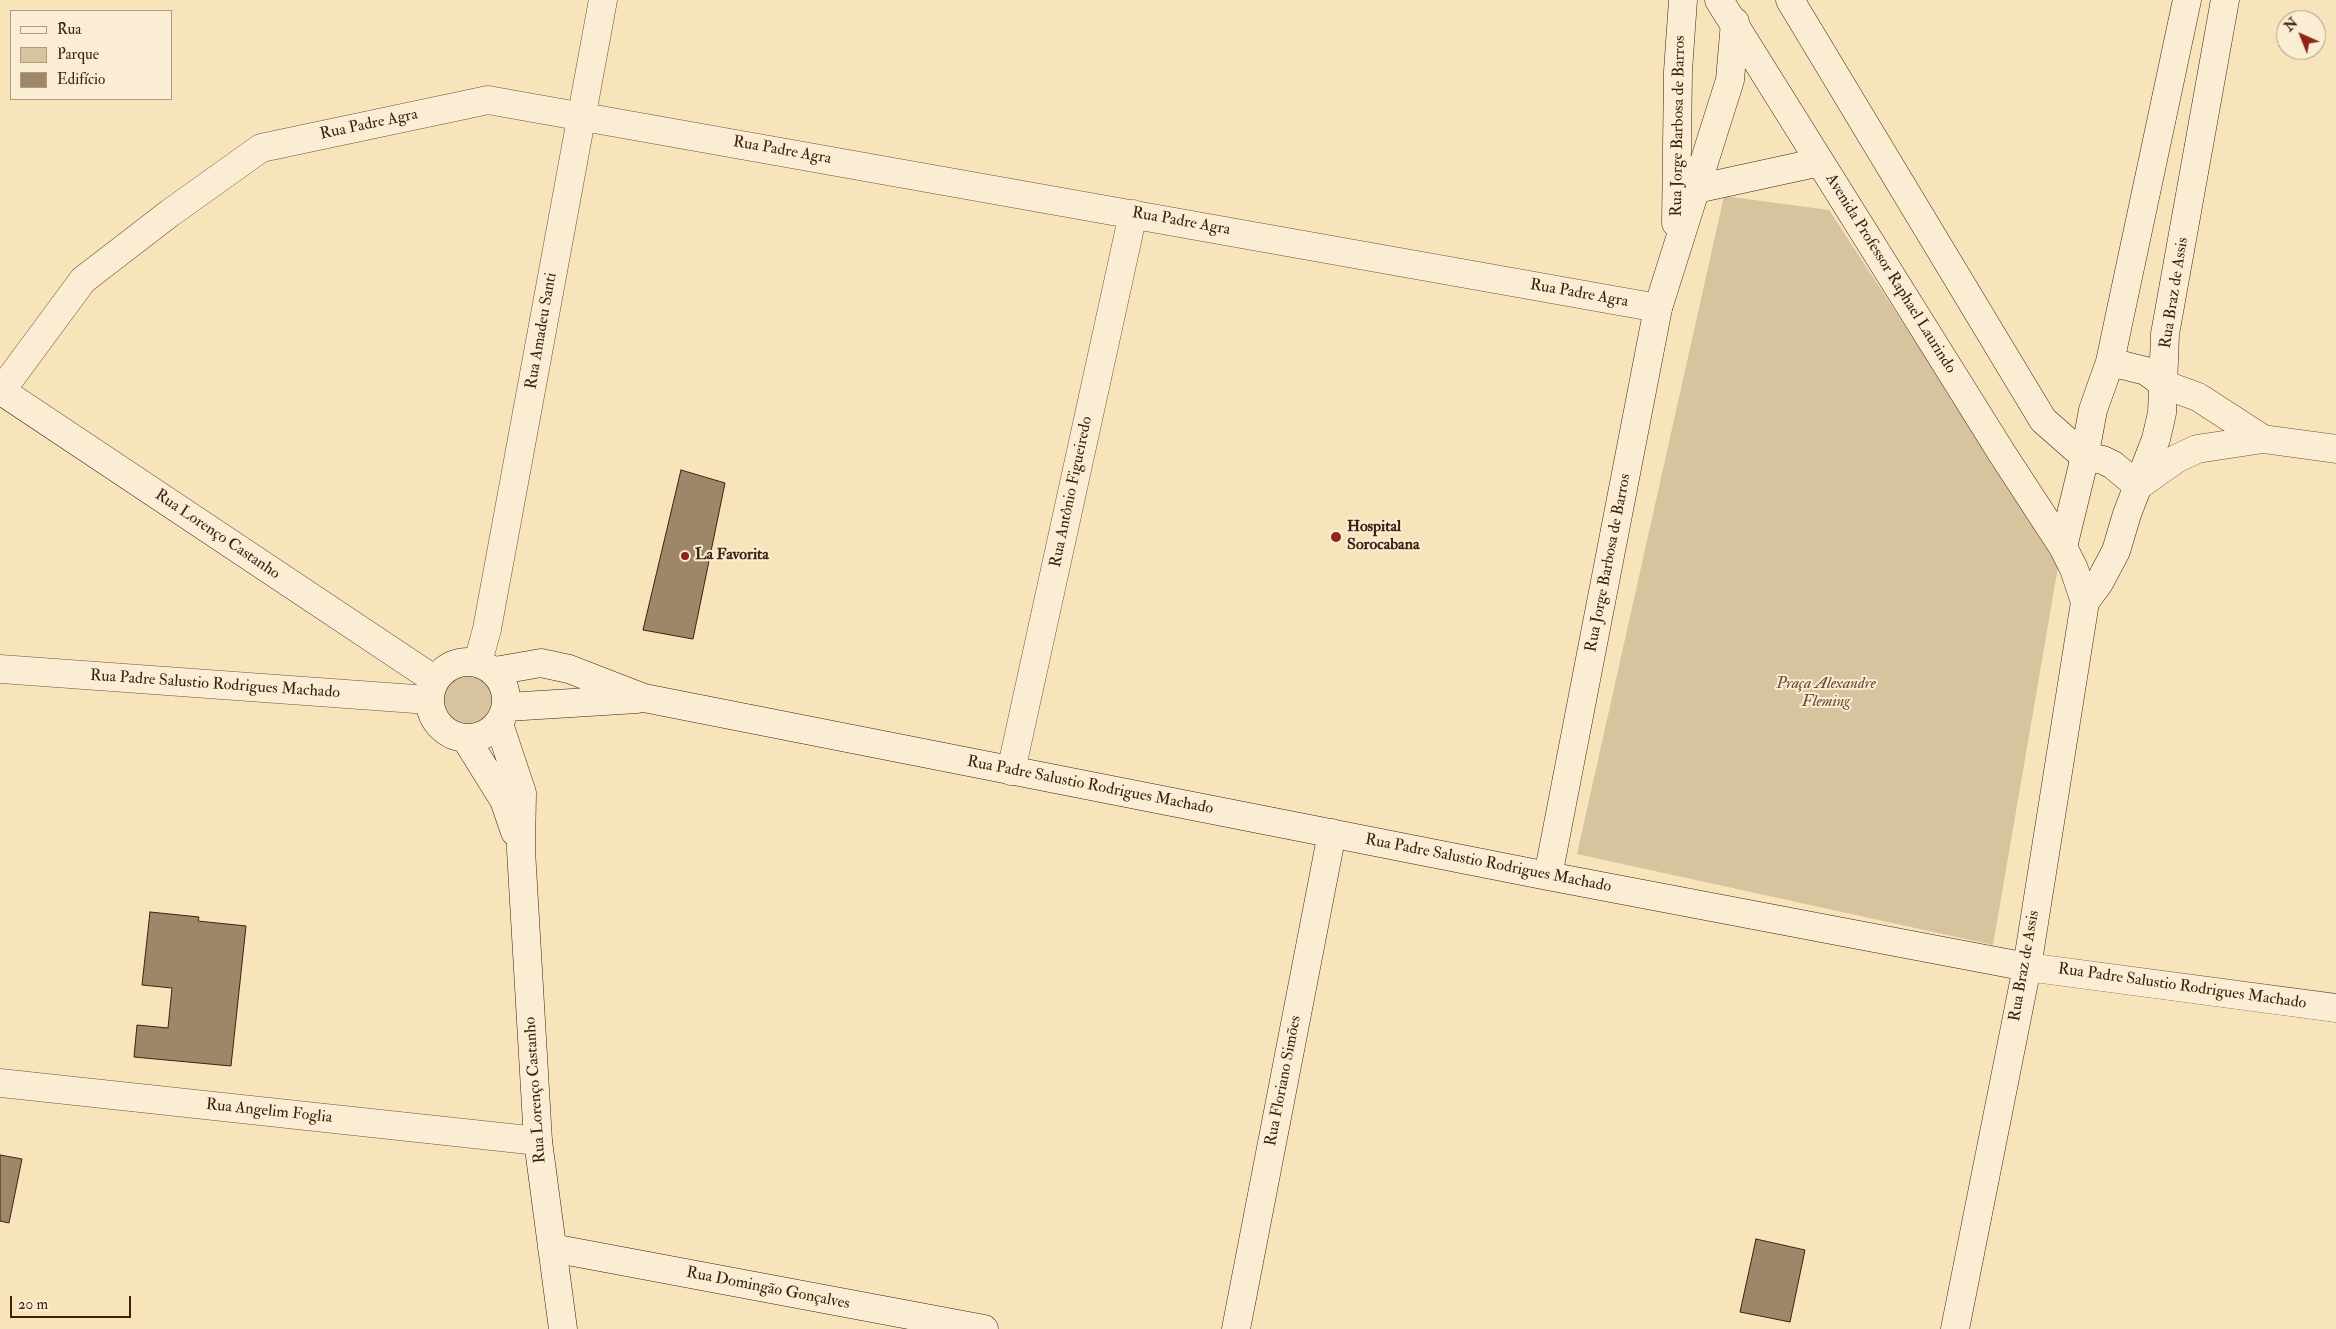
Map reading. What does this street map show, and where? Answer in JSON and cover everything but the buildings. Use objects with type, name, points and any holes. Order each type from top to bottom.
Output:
[{"type":"street","name":"Rua Amadeu Santi","points":[[487,667],[487,629],[603,0]]},
{"type":"street","name":"Rua Jorge Barbosa de Barros","points":[[1676,252],[1678,71],[1683,0]]},
{"type":"street","name":"Avenida Professor Raphael Laurindo","points":[[1719,0],[1735,13],[1820,162],[2003,455],[2063,546]]},
{"type":"street","points":[[1790,0],[2043,420],[2085,457],[2103,460],[2113,465],[2138,486],[2176,459],[2197,449],[2263,439],[2336,449]]},
{"type":"street","points":[[2116,551],[2094,559],[2082,559],[2063,546],[2085,457],[2093,410],[2110,362],[2186,0]]},
{"type":"street","name":"Rua Braz de Assis","points":[[2084,602],[2099,583],[2116,551],[2156,439],[2162,413],[2165,385],[2165,334],[2225,0]]},
{"type":"street","name":"Rua Jorge Barbosa de Barros","points":[[1548,876],[1658,308],[1730,80],[1735,13]]},
{"type":"street","name":"Rua Padre Agra","points":[[0,391],[83,280],[262,148],[488,100],[582,115],[1658,308]]},
{"type":"street","points":[[1696,188],[1820,162]]},
{"type":"street","name":"Rua Antônio Figueiredo","points":[[1011,771],[1133,214]]},
{"type":"street","points":[[2110,362],[2146,371],[2165,385],[2198,397],[2263,439]]},
{"type":"street","name":"Rua Lorenço Castanho","points":[[0,391],[432,690]]},
{"type":"street","name":"Rua Braz de Assis","points":[[1954,1329],[2027,967],[2084,602],[2074,569],[2063,546]]},
{"type":"street","points":[[462,661],[487,667],[505,688],[503,716],[484,735],[466,738],[447,733],[434,718],[432,690],[446,668],[462,661]]},
{"type":"street","name":"Rua Padre Salustio Rodrigues Machado","points":[[487,667],[541,663],[569,669],[644,698],[1332,834],[2027,967],[2336,1008]]},
{"type":"street","name":"Rua Padre Salustio Rodrigues Machado","points":[[0,669],[432,690]]},
{"type":"street","name":"Rua Padre Salustio Rodrigues Machado","points":[[503,716],[644,698]]},
{"type":"street","name":"Rua Lorenço Castanho","points":[[503,716],[522,794],[521,850],[538,1142],[563,1329]]},
{"type":"street","name":"Rua Lorenço Castanho","points":[[466,738],[504,800],[521,850]]},
{"type":"street","name":"Rua Floriano Simões","points":[[1236,1329],[1332,834]]},
{"type":"street","name":"Rua Angelim Foglia","points":[[0,1083],[538,1142]]},
{"type":"street","name":"Rua Domingão Gonçalves","points":[[552,1248],[984,1329]]},
{"type":"green space","name":"Praça Alexandre Fleming","points":[[1724,196],[1829,210],[1943,384],[2058,567],[1993,945],[1577,854]]},
{"type":"green space","points":[[462,671],[474,671],[489,679],[497,694],[497,706],[489,721],[474,729],[462,729],[447,721],[439,706],[439,694],[447,679]]},
{"type":"place","name":"Hospital Sorocabana","points":[[1336,537]]},
{"type":"place","name":"La Favorita","points":[[685,556]]}]
